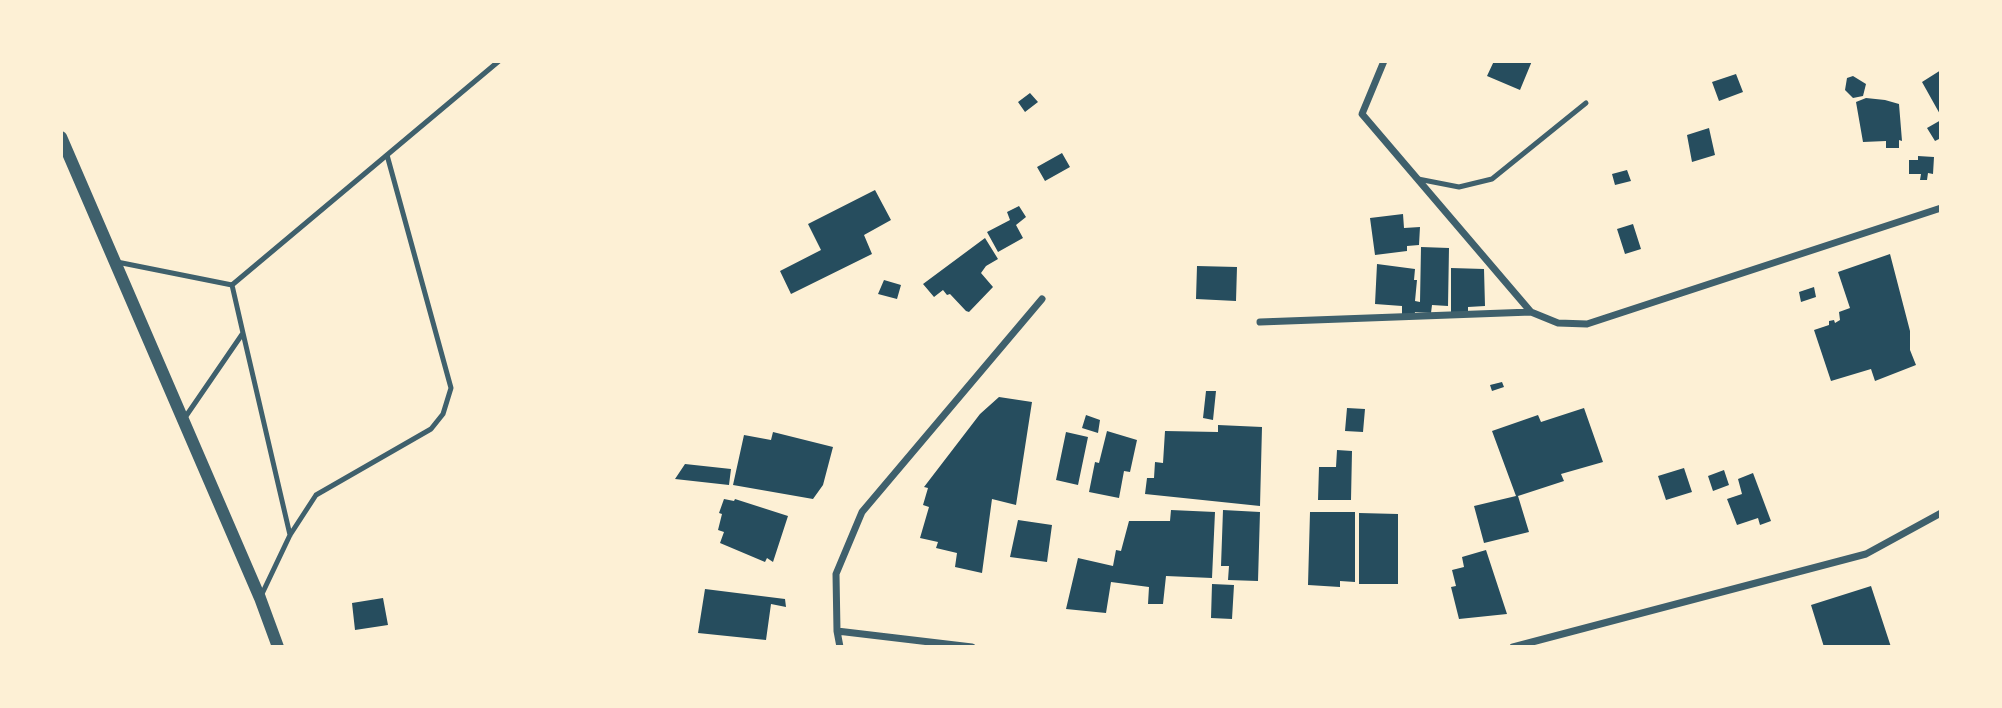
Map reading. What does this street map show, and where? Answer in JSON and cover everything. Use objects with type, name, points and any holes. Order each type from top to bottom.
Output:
[{"type":"street","points":[[1384,61],[1362,114],[1531,312]]},
{"type":"street","points":[[61,137],[260,598],[278,647]]},
{"type":"street","points":[[1260,322],[1531,312],[1558,323],[1587,324],[1941,208]]},
{"type":"street","points":[[840,647],[837,631],[836,574],[862,512],[1042,299]]},
{"type":"street","points":[[1513,647],[1866,554],[1941,513]]},
{"type":"street","points":[[837,631],[972,647]]},
{"type":"lane","points":[[232,285],[499,61]]},
{"type":"lane","points":[[1417,178],[1459,187],[1492,180],[1586,103]]},
{"type":"lane","points":[[260,598],[290,536],[316,495],[431,429],[443,414],[451,388],[387,155]]},
{"type":"lane","points":[[114,261],[232,285]]},
{"type":"lane","points":[[232,285],[290,536]]},
{"type":"lane","points":[[183,420],[243,333]]},
{"type":"building","points":[[1494,61],[1532,61],[1520,90],[1487,76]]},
{"type":"building","points":[[1941,70],[1941,116],[1922,82]]},
{"type":"building","points":[[1736,74],[1743,92],[1719,101],[1712,82]]},
{"type":"building","points":[[1853,76],[1866,84],[1863,96],[1853,98],[1845,90],[1847,78]]},
{"type":"building","points":[[1030,93],[1038,102],[1025,112],[1018,102]]},
{"type":"building","points":[[1866,98],[1899,104],[1902,141],[1899,140],[1899,148],[1886,148],[1886,141],[1863,142],[1856,102]]},
{"type":"building","points":[[1941,120],[1941,138],[1935,141],[1927,128]]},
{"type":"building","points":[[1709,128],[1715,155],[1692,162],[1687,135]]},
{"type":"building","points":[[1062,153],[1070,167],[1045,181],[1037,167]]},
{"type":"building","points":[[1918,156],[1934,157],[1933,174],[1928,173],[1927,180],[1920,180],[1921,174],[1909,174],[1909,160],[1918,160]]},
{"type":"building","points":[[1627,170],[1631,181],[1615,185],[1612,174]]},
{"type":"building","points":[[875,190],[891,220],[864,235],[872,254],[791,294],[780,271],[821,250],[808,224]]},
{"type":"building","points":[[1019,206],[1026,217],[1016,225],[1023,238],[998,252],[987,232],[1010,220],[1007,212]]},
{"type":"building","points":[[1403,214],[1404,228],[1420,227],[1419,245],[1407,246],[1407,251],[1375,255],[1370,218]]},
{"type":"building","points":[[1633,224],[1641,249],[1625,254],[1617,229]]},
{"type":"building","points":[[985,238],[998,259],[986,266],[981,273],[993,287],[969,312],[943,290],[934,297],[923,284]]},
{"type":"building","points":[[1421,247],[1449,248],[1448,306],[1432,305],[1431,313],[1415,312],[1414,319],[1402,319],[1402,306],[1375,304],[1377,264],[1415,269],[1415,301],[1420,302]]},
{"type":"building","points":[[1890,254],[1910,331],[1910,350],[1916,365],[1875,381],[1871,369],[1831,381],[1814,330],[1829,325],[1829,321],[1834,320],[1835,323],[1840,320],[1839,312],[1850,308],[1838,272]]},
{"type":"building","points":[[1197,266],[1237,267],[1236,301],[1196,299]]},
{"type":"building","points":[[1451,268],[1484,269],[1485,306],[1468,307],[1468,315],[1451,315]]},
{"type":"building","points":[[884,280],[901,285],[897,299],[878,294]]},
{"type":"building","points":[[1814,287],[1816,297],[1801,302],[1799,292]]},
{"type":"building","points":[[1502,382],[1504,387],[1492,391],[1490,385]]},
{"type":"building","points":[[1206,391],[1216,391],[1213,420],[1203,418]]},
{"type":"building","points":[[999,397],[1032,402],[1016,505],[992,499],[982,573],[955,567],[957,553],[936,548],[938,542],[920,538],[929,507],[923,505],[928,488],[924,487],[980,414]]},
{"type":"building","points":[[1347,408],[1365,409],[1363,432],[1345,431]]},
{"type":"building","points":[[1584,408],[1603,462],[1561,474],[1564,481],[1518,496],[1529,532],[1484,543],[1474,506],[1516,496],[1492,431],[1538,415],[1541,422]]},
{"type":"building","points":[[1086,415],[1100,420],[1098,433],[1082,428]]},
{"type":"building","points":[[1218,425],[1262,427],[1260,506],[1145,494],[1147,478],[1154,478],[1155,462],[1163,463],[1165,431],[1218,432]]},
{"type":"building","points":[[1107,431],[1137,440],[1130,472],[1124,471],[1119,498],[1089,492],[1095,462],[1099,463]]},
{"type":"building","points":[[773,432],[833,447],[823,485],[813,499],[733,485],[744,435],[771,440]]},
{"type":"building","points":[[1066,432],[1088,437],[1078,485],[1056,480]]},
{"type":"building","points":[[1337,450],[1352,451],[1351,500],[1318,500],[1319,467],[1336,467]]},
{"type":"building","points":[[685,464],[731,469],[729,485],[675,479]]},
{"type":"building","points":[[1684,468],[1692,492],[1666,500],[1658,476]]},
{"type":"building","points":[[1724,470],[1729,485],[1713,491],[1708,476]]},
{"type":"building","points":[[1753,473],[1771,521],[1760,525],[1758,518],[1737,525],[1727,499],[1742,494],[1738,479]]},
{"type":"building","points":[[724,499],[735,499],[788,516],[773,562],[767,558],[765,562],[720,543],[724,532],[718,530],[722,514],[719,513]]},
{"type":"building","points":[[1171,510],[1215,512],[1212,578],[1166,576],[1163,604],[1148,604],[1149,587],[1111,582],[1106,613],[1066,609],[1078,558],[1113,566],[1116,550],[1121,551],[1129,521],[1170,521]]},
{"type":"building","points":[[1223,510],[1260,512],[1258,581],[1228,580],[1229,566],[1221,566]]},
{"type":"building","points":[[1310,512],[1355,512],[1355,582],[1340,581],[1340,587],[1308,585]]},
{"type":"building","points":[[1359,513],[1398,514],[1398,584],[1359,584]]},
{"type":"building","points":[[1018,520],[1052,525],[1047,562],[1010,557]]},
{"type":"building","points":[[1486,550],[1507,614],[1459,619],[1451,587],[1456,586],[1452,570],[1464,567],[1462,557]]},
{"type":"building","points":[[1212,584],[1234,585],[1232,619],[1211,618]]},
{"type":"building","points":[[1871,586],[1891,647],[1824,647],[1811,605]]},
{"type":"building","points":[[705,589],[785,599],[786,607],[771,604],[766,640],[698,633]]},
{"type":"building","points":[[383,598],[388,625],[355,630],[352,603]]}]
